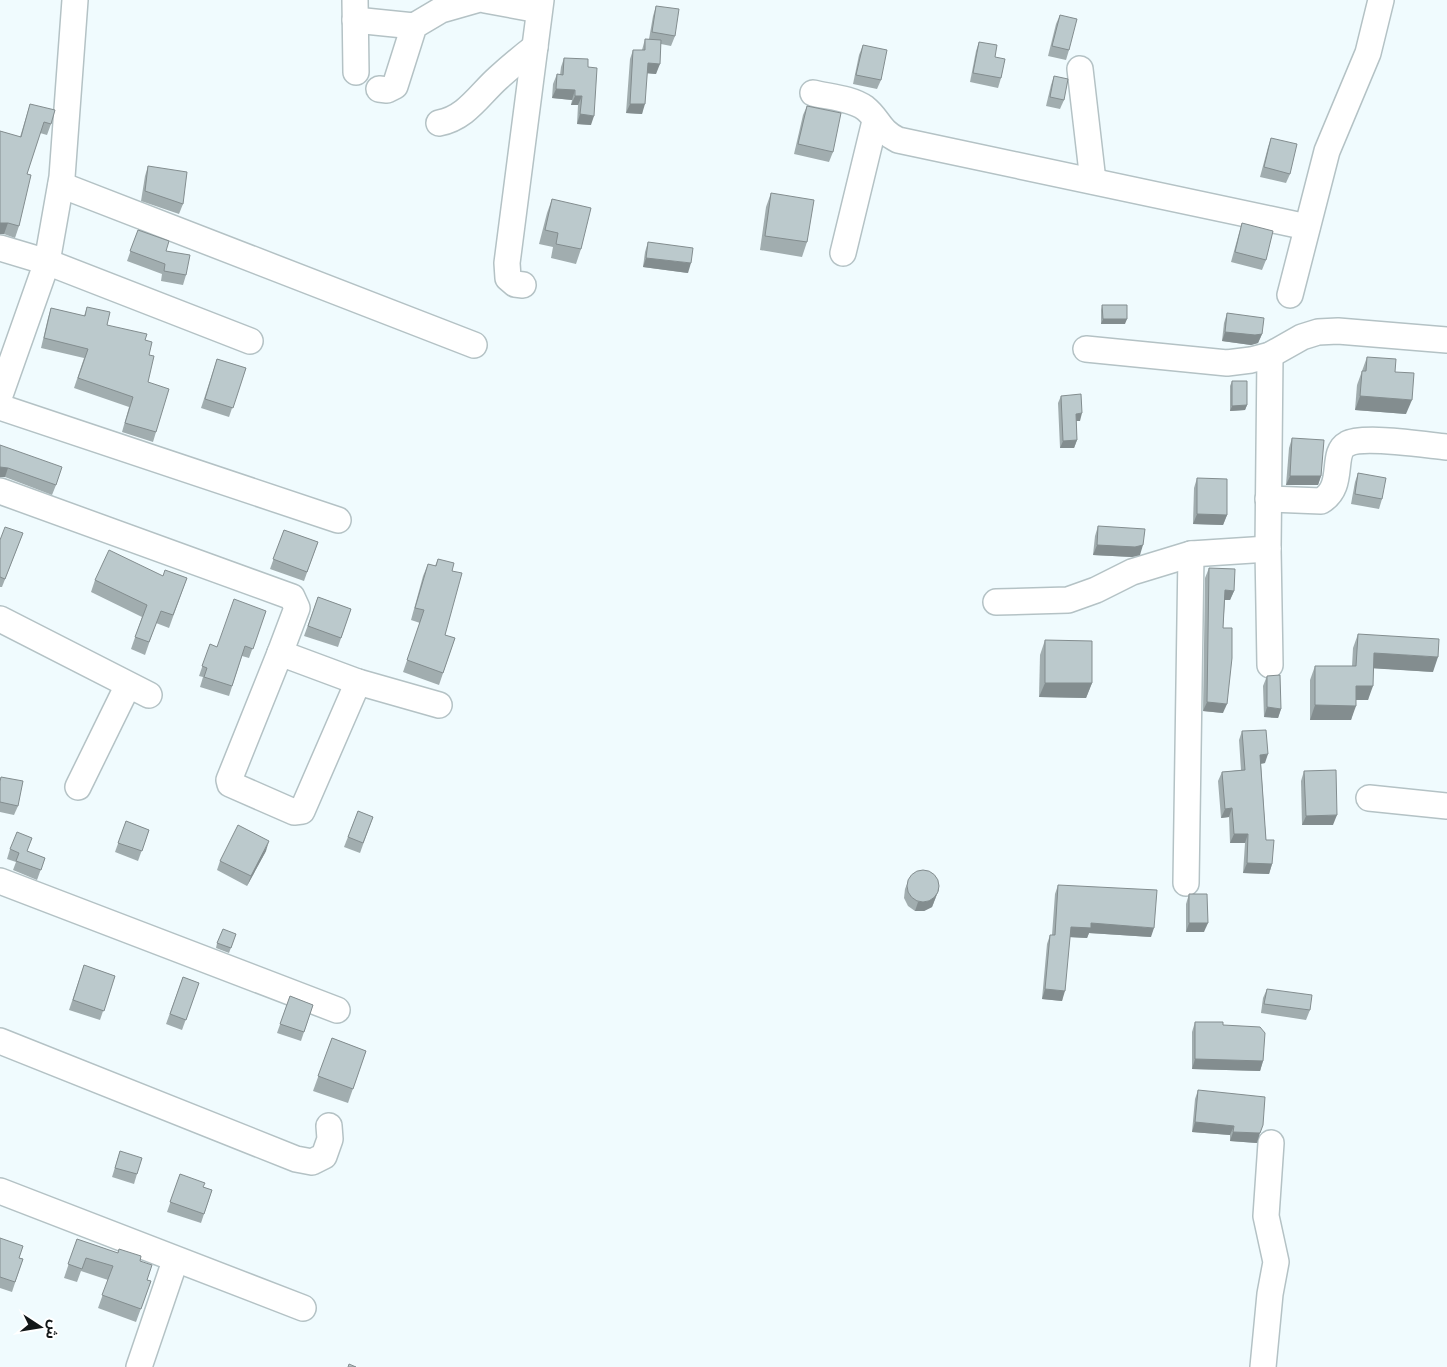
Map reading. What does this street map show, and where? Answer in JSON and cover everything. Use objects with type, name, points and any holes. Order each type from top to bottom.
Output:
[{"type":"street","points":[[75,0],[61,185],[47,262],[0,394],[338,520]]},
{"type":"street","points":[[378,89],[387,90],[395,86],[414,26],[441,10],[476,0]]},
{"type":"street","points":[[485,0],[540,5],[507,268],[508,278],[515,284],[523,285]]},
{"type":"street","points":[[1290,295],[1326,151],[1368,53],[1381,0]]},
{"type":"street","points":[[356,72],[355,10],[414,26]]},
{"type":"street","points":[[439,123],[450,121],[462,114],[496,80],[534,47]]},
{"type":"street","points":[[1080,69],[1093,181]]},
{"type":"street","points":[[813,93],[859,104],[871,114],[884,131],[898,140],[1307,227]]},
{"type":"street","points":[[842,253],[875,121]]},
{"type":"street","points":[[61,185],[474,345]]},
{"type":"street","points":[[0,248],[47,262],[250,341]]},
{"type":"street","points":[[1086,349],[1227,363],[1270,355],[1302,336],[1318,332],[1338,331],[1447,340]]},
{"type":"street","points":[[1270,355],[1268,499],[1270,665]]},
{"type":"street","points":[[1268,499],[1321,500],[1328,497],[1334,490],[1341,450],[1346,444],[1355,441],[1369,440],[1447,448]]},
{"type":"street","points":[[0,491],[292,597],[297,608],[229,780],[230,784],[294,812],[302,811],[358,682]]},
{"type":"street","points":[[996,602],[1068,600],[1096,590],[1132,572],[1191,554],[1268,549]]},
{"type":"street","points":[[1186,883],[1191,554]]},
{"type":"street","points":[[0,619],[138,690],[78,787]]},
{"type":"street","points":[[280,653],[358,682],[438,706]]},
{"type":"street","points":[[1369,798],[1447,806]]},
{"type":"street","points":[[0,881],[337,1010]]},
{"type":"street","points":[[0,1041],[296,1159],[312,1162],[324,1156],[330,1139],[329,1126]]},
{"type":"street","points":[[1263,1367],[1270,1294],[1276,1262],[1266,1216],[1271,1143]]},
{"type":"street","points":[[0,1191],[175,1261],[303,1308]]},
{"type":"street","points":[[139,1367],[175,1261]]},
{"type":"building","points":[[656,6],[679,9],[675,36],[652,32]]},
{"type":"building","points":[[1060,15],[1077,19],[1069,50],[1052,46]]},
{"type":"building","points":[[645,39],[661,40],[660,64],[648,63],[645,104],[630,104],[633,50],[645,50]]},
{"type":"building","points":[[979,42],[997,45],[995,57],[1005,59],[1001,78],[973,73]]},
{"type":"building","points":[[863,45],[887,50],[881,80],[856,75]]},
{"type":"building","points":[[564,58],[588,59],[588,67],[597,68],[594,116],[580,114],[582,96],[575,96],[575,90],[556,89],[557,74],[563,75]]},
{"type":"building","points":[[1054,76],[1068,79],[1064,100],[1050,97]]},
{"type":"building","points":[[30,104],[55,110],[51,124],[44,122],[27,174],[31,175],[19,226],[0,223],[0,131],[21,137]]},
{"type":"building","points":[[807,106],[841,113],[833,152],[798,144]]},
{"type":"building","points":[[1271,138],[1297,144],[1290,174],[1264,167]]},
{"type":"building","points":[[148,166],[187,172],[183,204],[145,191]]},
{"type":"building","points":[[771,193],[814,200],[807,242],[765,236]]},
{"type":"building","points":[[552,199],[591,208],[581,249],[556,244],[558,233],[545,230]]},
{"type":"building","points":[[1242,223],[1273,231],[1266,260],[1235,252]]},
{"type":"building","points":[[138,230],[169,241],[166,251],[190,255],[186,275],[164,271],[165,264],[130,251]]},
{"type":"building","points":[[648,242],[693,248],[691,263],[646,258]]},
{"type":"building","points":[[1102,305],[1127,305],[1127,319],[1103,319]]},
{"type":"building","points":[[87,307],[110,312],[107,325],[147,334],[145,340],[152,342],[149,355],[154,356],[148,382],[169,389],[156,432],[125,423],[133,397],[78,378],[88,349],[44,338],[51,308],[85,316]]},
{"type":"building","points":[[1227,313],[1264,318],[1262,334],[1225,332]]},
{"type":"building","points":[[1367,357],[1396,359],[1395,372],[1414,373],[1412,400],[1360,396],[1362,371],[1366,371]]},
{"type":"building","points":[[217,359],[246,368],[233,408],[205,399]]},
{"type":"building","points":[[1232,381],[1247,381],[1247,405],[1232,406]]},
{"type":"building","points":[[1081,394],[1082,413],[1076,414],[1077,440],[1063,441],[1061,396]]},
{"type":"building","points":[[1292,438],[1324,440],[1321,476],[1290,476]]},
{"type":"building","points":[[0,445],[62,467],[56,485],[0,467]]},
{"type":"building","points":[[1358,473],[1386,478],[1382,499],[1355,494]]},
{"type":"building","points":[[1197,478],[1227,479],[1227,515],[1197,514]]},
{"type":"building","points":[[1098,526],[1145,529],[1143,545],[1135,547],[1097,545]]},
{"type":"building","points":[[5,527],[23,533],[5,579],[0,577],[0,540]]},
{"type":"building","points":[[284,530],[318,542],[307,572],[273,559]]},
{"type":"building","points":[[109,550],[163,576],[165,570],[187,578],[173,615],[161,611],[149,642],[135,637],[147,605],[95,580]]},
{"type":"building","points":[[438,559],[454,563],[452,571],[462,573],[445,635],[455,638],[443,673],[407,660],[424,610],[415,608],[428,564],[436,566]]},
{"type":"building","points":[[1209,568],[1235,569],[1234,591],[1225,590],[1223,628],[1232,628],[1232,658],[1227,704],[1207,702]]},
{"type":"building","points":[[318,597],[351,609],[341,638],[308,626]]},
{"type":"building","points":[[234,599],[266,611],[253,649],[245,646],[232,686],[204,677],[207,668],[202,666],[210,644],[217,647]]},
{"type":"building","points":[[1358,634],[1439,639],[1438,657],[1374,653],[1373,686],[1356,686],[1356,706],[1315,705],[1315,666],[1356,666]]},
{"type":"building","points":[[1045,640],[1092,641],[1092,683],[1045,683]]},
{"type":"building","points":[[1280,675],[1281,709],[1267,707],[1267,676]]},
{"type":"building","points":[[1266,730],[1268,754],[1260,755],[1266,840],[1274,840],[1272,864],[1247,863],[1248,834],[1234,834],[1232,808],[1225,809],[1222,772],[1245,770],[1242,731]]},
{"type":"building","points":[[1336,770],[1337,815],[1306,816],[1304,771]]},
{"type":"building","points":[[1,777],[23,781],[18,806],[0,802]]},
{"type":"building","points":[[358,811],[373,817],[363,843],[348,837]]},
{"type":"building","points":[[126,821],[149,830],[142,851],[118,843]]},
{"type":"building","points":[[238,825],[269,841],[251,876],[220,861]]},
{"type":"building","points":[[17,832],[32,838],[27,851],[45,858],[41,870],[16,861],[19,853],[10,849]]},
{"type":"building","points":[[923,870],[934,875],[939,886],[934,897],[923,902],[912,897],[907,886],[912,875]]},
{"type":"building","points":[[1058,885],[1157,890],[1154,928],[1091,923],[1091,928],[1071,927],[1065,991],[1045,989],[1050,935],[1055,935]]},
{"type":"building","points":[[1189,894],[1207,894],[1208,923],[1189,923]]},
{"type":"building","points":[[223,929],[236,934],[231,948],[217,943]]},
{"type":"building","points":[[84,965],[115,976],[104,1011],[73,1000]]},
{"type":"building","points":[[183,977],[199,983],[186,1020],[170,1014]]},
{"type":"building","points":[[1267,989],[1312,995],[1310,1010],[1264,1004]]},
{"type":"building","points":[[290,996],[313,1005],[304,1032],[280,1024]]},
{"type":"building","points":[[1195,1022],[1223,1022],[1223,1025],[1260,1027],[1265,1033],[1263,1061],[1195,1059]]},
{"type":"building","points":[[332,1038],[366,1051],[353,1089],[318,1076]]},
{"type":"building","points":[[1198,1090],[1265,1097],[1263,1125],[1260,1133],[1233,1132],[1234,1126],[1195,1122]]},
{"type":"building","points":[[120,1151],[142,1158],[137,1174],[115,1168]]},
{"type":"building","points":[[180,1174],[205,1183],[203,1187],[212,1190],[204,1214],[170,1202]]},
{"type":"building","points":[[0,1238],[23,1246],[19,1258],[23,1259],[15,1282],[0,1277]]},
{"type":"building","points":[[77,1239],[118,1253],[119,1249],[141,1256],[140,1261],[152,1265],[147,1280],[151,1281],[141,1309],[102,1295],[113,1266],[86,1258],[82,1269],[68,1264]]}]
